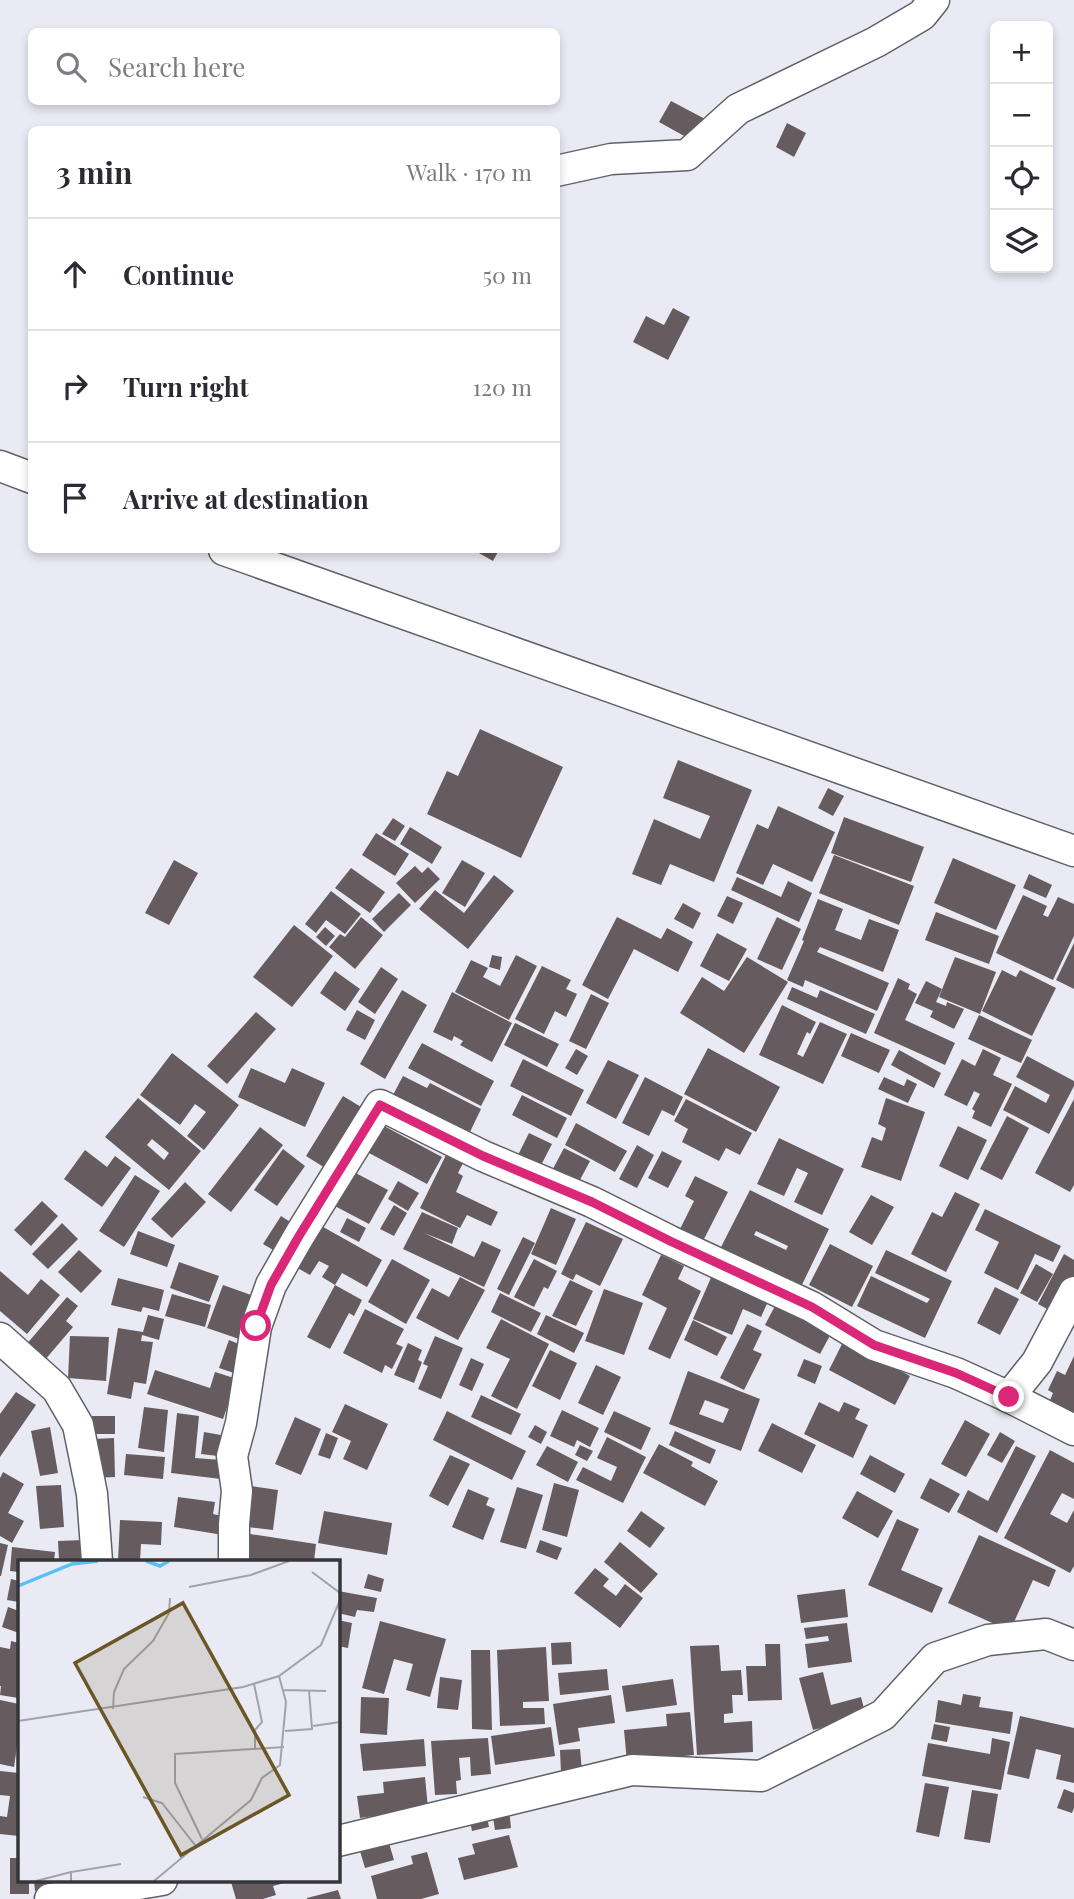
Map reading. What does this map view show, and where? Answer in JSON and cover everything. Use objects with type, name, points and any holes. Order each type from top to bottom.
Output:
[{"type":"street","points":[[560,169],[611,159],[687,155],[738,109],[876,42],[922,15],[934,0]]},
{"type":"street","points":[[0,466],[28,476]]},
{"type":"street","points":[[232,553],[1074,850]]},
{"type":"street","points":[[234,1560],[237,1492],[232,1456],[241,1423],[256,1326],[271,1285],[380,1105],[483,1156],[592,1202],[812,1307],[874,1345],[956,1373],[1074,1430]]},
{"type":"street","points":[[1009,1397],[1037,1362],[1074,1292]]},
{"type":"street","points":[[0,1338],[57,1389],[78,1425],[92,1494],[97,1560]]},
{"type":"street","points":[[340,1841],[632,1770],[761,1776],[883,1714],[935,1658],[988,1640],[1046,1634],[1074,1645]]},
{"type":"street","points":[[50,1899],[145,1882]]},
{"type":"building","points":[[671,101],[707,120],[695,142],[659,122]]},
{"type":"building","points":[[787,123],[806,133],[794,157],[776,147]]},
{"type":"building","points":[[673,308],[690,317],[668,360],[633,342],[646,316],[664,325]]},
{"type":"building","points":[[479,553],[497,553],[493,561]]},
{"type":"building","points":[[480,729],[563,767],[521,858],[427,814],[447,771],[458,776]]},
{"type":"building","points":[[678,760],[752,790],[714,882],[670,864],[661,885],[632,874],[654,819],[700,839],[710,816],[663,798]]},
{"type":"building","points":[[828,788],[844,796],[833,816],[818,808]]},
{"type":"building","points":[[778,806],[835,832],[812,882],[773,864],[763,885],[736,873],[757,824],[768,829]]},
{"type":"building","points":[[844,817],[924,847],[911,882],[831,853]]},
{"type":"building","points":[[393,818],[405,826],[395,841],[382,834]]},
{"type":"building","points":[[410,827],[442,847],[432,864],[400,844]]},
{"type":"building","points":[[376,833],[409,854],[395,876],[362,855]]},
{"type":"building","points":[[834,855],[914,886],[899,925],[819,893]]},
{"type":"building","points":[[953,858],[1016,885],[996,930],[934,903]]},
{"type":"building","points":[[174,860],[198,873],[169,925],[145,913]]},
{"type":"building","points":[[462,860],[485,873],[465,907],[442,893]]},
{"type":"building","points":[[415,866],[422,873],[428,867],[440,879],[415,903],[396,883]]},
{"type":"building","points":[[351,868],[385,892],[370,913],[335,888]]},
{"type":"building","points":[[1029,874],[1052,885],[1046,898],[1023,888]]},
{"type":"building","points":[[494,875],[514,891],[468,949],[419,909],[435,890],[464,913]]},
{"type":"building","points":[[737,877],[781,897],[788,881],[812,893],[799,922],[731,890]]},
{"type":"building","points":[[331,891],[361,914],[345,934],[326,920],[316,933],[305,924]]},
{"type":"building","points":[[399,893],[411,905],[384,932],[372,919]]},
{"type":"building","points":[[1023,895],[1047,906],[1043,915],[1048,917],[1058,897],[1074,904],[1074,936],[1053,980],[996,953]]},
{"type":"building","points":[[727,896],[743,903],[733,924],[717,916]]},
{"type":"building","points":[[818,899],[843,909],[835,930],[861,940],[869,919],[899,930],[883,972],[820,947],[817,952],[889,983],[877,1011],[805,980],[803,987],[787,980]]},
{"type":"building","points":[[683,903],[701,913],[693,929],[674,919]]},
{"type":"building","points":[[936,912],[999,936],[989,964],[925,940]]},
{"type":"building","points":[[361,917],[383,935],[355,969],[329,947],[340,934],[345,937]]},
{"type":"building","points":[[617,917],[661,939],[667,928],[693,942],[678,972],[634,949],[608,999],[582,985]]},
{"type":"building","points":[[777,917],[801,929],[782,970],[757,959]]},
{"type":"building","points":[[294,925],[333,956],[292,1007],[253,977]]},
{"type":"building","points":[[325,927],[335,936],[326,946],[316,937]]},
{"type":"building","points":[[717,933],[747,949],[729,981],[700,966]]},
{"type":"building","points":[[1074,943],[1074,989],[1056,980]]},
{"type":"building","points":[[492,955],[502,957],[500,970],[489,967]]},
{"type":"building","points":[[516,955],[537,966],[509,1020],[455,992],[471,960],[488,968],[483,977],[500,986]]},
{"type":"building","points":[[747,957],[788,982],[744,1053],[680,1013],[702,977],[724,991]]},
{"type":"building","points":[[955,957],[996,972],[980,1014],[939,997]]},
{"type":"building","points":[[542,966],[571,980],[566,989],[577,994],[566,1017],[555,1011],[544,1034],[515,1019]]},
{"type":"building","points":[[381,967],[398,979],[375,1014],[358,1002]]},
{"type":"building","points":[[1002,970],[1016,977],[1020,970],[1056,988],[1032,1036],[982,1011]]},
{"type":"building","points":[[335,971],[360,989],[345,1011],[320,993]]},
{"type":"building","points":[[898,978],[910,984],[908,989],[917,994],[905,1020],[955,1043],[945,1065],[874,1033]]},
{"type":"building","points":[[926,981],[942,989],[936,1002],[946,1006],[947,1002],[964,1009],[954,1029],[930,1017],[933,1011],[915,1003]]},
{"type":"building","points":[[792,987],[817,998],[820,990],[875,1014],[866,1034],[787,999]]},
{"type":"building","points":[[402,990],[427,1005],[385,1079],[360,1064]]},
{"type":"building","points":[[452,992],[512,1023],[492,1062],[460,1045],[463,1041],[454,1036],[452,1041],[433,1032]]},
{"type":"building","points":[[591,994],[609,1003],[586,1049],[569,1041]]},
{"type":"building","points":[[782,1005],[816,1022],[810,1034],[807,1032],[797,1054],[803,1057],[820,1022],[847,1034],[823,1084],[759,1055]]},
{"type":"building","points":[[357,1010],[375,1020],[365,1040],[346,1030]]},
{"type":"building","points":[[256,1012],[276,1029],[227,1084],[207,1066]]},
{"type":"building","points":[[979,1015],[1032,1040],[1021,1063],[968,1039]]},
{"type":"building","points":[[515,1023],[559,1044],[547,1067],[504,1045]]},
{"type":"building","points":[[851,1033],[890,1050],[879,1073],[841,1056]]},
{"type":"building","points":[[422,1043],[494,1081],[481,1106],[408,1068]]},
{"type":"building","points":[[708,1048],[780,1087],[756,1132],[684,1094]]},
{"type":"building","points":[[576,1049],[588,1056],[577,1075],[565,1068]]},
{"type":"building","points":[[983,1049],[1001,1058],[993,1075],[1012,1084],[991,1127],[972,1118],[975,1111],[972,1109],[980,1094],[974,1091],[967,1106],[944,1095],[962,1059],[975,1066]]},
{"type":"building","points":[[899,1050],[941,1073],[934,1088],[891,1065]]},
{"type":"building","points":[[172,1053],[239,1105],[204,1150],[187,1136],[206,1112],[195,1104],[180,1125],[140,1095]]},
{"type":"building","points":[[1027,1056],[1074,1081],[1074,1086],[1049,1134],[1003,1110],[1015,1086],[1046,1103],[1050,1095],[1016,1077]]},
{"type":"building","points":[[523,1059],[584,1090],[571,1116],[510,1086]]},
{"type":"building","points":[[608,1060],[639,1075],[616,1119],[586,1103]]},
{"type":"building","points":[[251,1068],[285,1083],[292,1068],[325,1083],[305,1127],[238,1097]]},
{"type":"building","points":[[403,1076],[427,1088],[430,1083],[481,1109],[469,1134],[393,1095]]},
{"type":"building","points":[[645,1077],[683,1097],[674,1116],[662,1110],[649,1136],[622,1123]]},
{"type":"building","points":[[884,1077],[904,1086],[907,1079],[917,1084],[908,1103],[878,1089]]},
{"type":"building","points":[[522,1095],[567,1118],[557,1138],[512,1115]]},
{"type":"building","points":[[343,1096],[366,1110],[330,1171],[306,1156]]},
{"type":"building","points":[[138,1098],[201,1151],[169,1190],[105,1137]],"holes":[[[152,1139],[169,1153],[164,1160],[147,1145]]]},
{"type":"building","points":[[886,1098],[925,1112],[901,1181],[861,1167],[872,1137],[882,1141],[886,1128],[878,1124]]},
{"type":"building","points":[[686,1099],[752,1133],[740,1155],[726,1148],[719,1161],[682,1142],[688,1129],[674,1121]]},
{"type":"building","points":[[1074,1099],[1074,1185],[1070,1192],[1035,1173]]},
{"type":"building","points":[[1007,1116],[1029,1128],[1002,1180],[980,1169]]},
{"type":"building","points":[[576,1123],[627,1151],[615,1172],[565,1145]]},
{"type":"building","points":[[384,1126],[442,1157],[427,1184],[369,1153]]},
{"type":"building","points":[[958,1126],[987,1140],[968,1180],[939,1166]]},
{"type":"building","points":[[260,1127],[283,1145],[231,1212],[208,1194]]},
{"type":"building","points":[[529,1133],[552,1144],[539,1169],[517,1157]]},
{"type":"building","points":[[779,1138],[844,1169],[822,1215],[794,1202],[808,1173],[797,1168],[784,1196],[757,1184]]},
{"type":"building","points":[[637,1145],[654,1155],[637,1188],[619,1179]]},
{"type":"building","points":[[564,1148],[590,1161],[573,1193],[547,1180]]},
{"type":"building","points":[[283,1149],[305,1166],[277,1206],[254,1190]]},
{"type":"building","points":[[85,1150],[107,1167],[115,1156],[131,1168],[102,1207],[64,1179]]},
{"type":"building","points":[[662,1151],[682,1161],[668,1188],[648,1178]]},
{"type":"building","points":[[446,1155],[463,1163],[458,1173],[463,1176],[456,1192],[498,1212],[491,1226],[467,1215],[460,1228],[420,1208]]},
{"type":"building","points":[[350,1170],[388,1190],[369,1224],[331,1204]]},
{"type":"building","points":[[135,1175],[160,1191],[124,1247],[99,1231]]},
{"type":"building","points":[[695,1176],[728,1192],[703,1241],[680,1229],[694,1201],[685,1196]]},
{"type":"building","points":[[398,1181],[419,1193],[408,1211],[388,1199]]},
{"type":"building","points":[[185,1182],[206,1202],[172,1238],[151,1219]]},
{"type":"building","points":[[750,1190],[829,1229],[797,1295],[717,1255]],"holes":[[[756,1231],[788,1246],[786,1250],[754,1235]]]},
{"type":"building","points":[[955,1192],[980,1204],[946,1272],[911,1254],[932,1212],[942,1217]]},
{"type":"building","points":[[871,1195],[894,1207],[872,1245],[849,1232]]},
{"type":"building","points":[[42,1201],[58,1216],[31,1246],[14,1230]]},
{"type":"building","points":[[394,1205],[407,1213],[394,1236],[380,1229]]},
{"type":"building","points":[[551,1208],[576,1219],[556,1265],[531,1254]]},
{"type":"building","points":[[985,1209],[1061,1246],[1053,1262],[1035,1254],[1018,1290],[984,1273],[999,1242],[975,1230]]},
{"type":"building","points":[[422,1212],[458,1228],[452,1244],[424,1233],[474,1257],[482,1241],[501,1250],[484,1287],[403,1249]]},
{"type":"building","points":[[281,1216],[298,1227],[280,1254],[263,1244]]},
{"type":"building","points":[[347,1218],[366,1228],[359,1242],[340,1232]]},
{"type":"building","points":[[586,1222],[623,1239],[600,1286],[576,1274],[573,1280],[561,1274]]},
{"type":"building","points":[[62,1223],[78,1239],[48,1269],[32,1254]]},
{"type":"building","points":[[316,1223],[382,1260],[367,1287],[342,1273],[335,1285],[322,1277],[329,1266],[319,1261],[310,1275],[292,1265]]},
{"type":"building","points":[[138,1231],[175,1245],[167,1267],[130,1254]]},
{"type":"building","points":[[523,1237],[535,1243],[509,1295],[497,1289]]},
{"type":"building","points":[[830,1244],[873,1266],[852,1307],[809,1285]]},
{"type":"building","points":[[79,1250],[102,1271],[81,1293],[58,1272]]},
{"type":"building","points":[[886,1250],[952,1281],[925,1338],[857,1306],[871,1276],[927,1303],[930,1299],[875,1273]]},
{"type":"building","points":[[1064,1254],[1074,1260],[1074,1278],[1056,1314],[1038,1304]]},
{"type":"building","points":[[661,1255],[684,1266],[678,1279],[701,1291],[670,1359],[648,1349],[667,1308],[642,1295]]},
{"type":"building","points":[[392,1259],[430,1280],[406,1324],[368,1302]]},
{"type":"building","points":[[534,1259],[557,1271],[548,1289],[544,1287],[534,1307],[514,1297]]},
{"type":"building","points":[[179,1262],[219,1276],[209,1302],[170,1288]]},
{"type":"building","points":[[1036,1264],[1053,1274],[1037,1302],[1020,1293]]},
{"type":"building","points":[[0,1271],[28,1295],[41,1279],[60,1295],[27,1334],[0,1311]]},
{"type":"building","points":[[713,1273],[770,1297],[761,1317],[743,1309],[732,1335],[693,1319]]},
{"type":"building","points":[[460,1277],[485,1290],[458,1340],[416,1318],[432,1288],[449,1297]]},
{"type":"building","points":[[118,1278],[164,1290],[159,1311],[143,1307],[141,1312],[111,1305]]},
{"type":"building","points":[[570,1280],[593,1291],[576,1326],[552,1316]]},
{"type":"building","points":[[223,1285],[257,1297],[242,1340],[207,1328]]},
{"type":"building","points":[[335,1285],[362,1300],[354,1316],[349,1313],[330,1349],[307,1337]]},
{"type":"building","points":[[995,1287],[1019,1299],[1000,1335],[977,1323]]},
{"type":"building","points":[[604,1289],[643,1303],[624,1355],[585,1341]]},
{"type":"building","points":[[500,1293],[541,1313],[531,1332],[491,1312]]},
{"type":"building","points":[[172,1294],[211,1305],[205,1327],[165,1316]]},
{"type":"building","points":[[67,1297],[78,1306],[66,1321],[73,1327],[44,1361],[25,1346]]},
{"type":"building","points":[[777,1302],[833,1330],[820,1354],[765,1325]]},
{"type":"building","points":[[365,1309],[404,1329],[396,1344],[403,1347],[392,1369],[385,1365],[382,1373],[343,1353]]},
{"type":"building","points":[[148,1315],[164,1319],[159,1340],[142,1335],[141,1341],[153,1342],[146,1384],[134,1382],[131,1399],[107,1394],[118,1328],[143,1332]]},
{"type":"building","points":[[546,1315],[584,1333],[574,1353],[537,1334]]},
{"type":"building","points":[[501,1319],[549,1344],[517,1409],[491,1396],[510,1359],[486,1348]]},
{"type":"building","points":[[693,1320],[727,1337],[717,1356],[684,1340]]},
{"type":"building","points":[[747,1324],[762,1331],[753,1350],[762,1354],[744,1390],[720,1378]]},
{"type":"building","points":[[70,1336],[109,1337],[106,1381],[68,1378]]},
{"type":"building","points":[[435,1336],[463,1348],[441,1399],[418,1389],[428,1366],[423,1364]]},
{"type":"building","points":[[229,1340],[246,1347],[237,1374],[219,1368]]},
{"type":"building","points":[[844,1340],[910,1376],[895,1405],[829,1370]]},
{"type":"building","points":[[408,1343],[422,1350],[418,1360],[422,1362],[414,1383],[394,1375]]},
{"type":"building","points":[[550,1350],[577,1363],[560,1400],[532,1386]]},
{"type":"building","points":[[1074,1356],[1074,1417],[1048,1405],[1053,1393],[1048,1390],[1057,1371],[1065,1375]]},
{"type":"building","points":[[471,1358],[484,1364],[472,1391],[459,1385]]},
{"type":"building","points":[[804,1359],[822,1366],[815,1384],[797,1376]]},
{"type":"building","points":[[596,1365],[621,1377],[603,1415],[578,1403]]},
{"type":"building","points":[[155,1370],[210,1388],[215,1372],[237,1379],[223,1419],[147,1394]]},
{"type":"building","points":[[688,1371],[760,1399],[741,1451],[669,1424]],"holes":[[[705,1400],[729,1409],[723,1423],[699,1414]]]},
{"type":"building","points":[[16,1392],[36,1405],[0,1457],[0,1414]]},
{"type":"building","points":[[481,1395],[521,1414],[511,1435],[471,1417]]},
{"type":"building","points":[[819,1402],[839,1412],[844,1402],[860,1409],[855,1419],[868,1425],[853,1458],[804,1434]]},
{"type":"building","points":[[345,1404],[388,1424],[367,1470],[343,1459],[351,1441],[332,1432]]},
{"type":"building","points":[[144,1407],[168,1410],[164,1452],[138,1448]]},
{"type":"building","points":[[562,1410],[599,1428],[590,1447],[577,1440],[574,1447],[550,1436]]},
{"type":"building","points":[[447,1411],[526,1451],[512,1480],[433,1440]]},
{"type":"building","points":[[614,1411],[651,1428],[641,1450],[604,1432]]},
{"type":"building","points":[[177,1413],[199,1416],[195,1458],[222,1460],[221,1479],[171,1473]]},
{"type":"building","points":[[89,1416],[115,1416],[115,1434],[89,1434]]},
{"type":"building","points":[[295,1417],[321,1429],[301,1475],[275,1464]]},
{"type":"building","points":[[965,1420],[990,1434],[966,1477],[941,1464]]},
{"type":"building","points":[[772,1423],[816,1445],[802,1473],[758,1451]]},
{"type":"building","points":[[535,1425],[547,1432],[541,1444],[528,1437]]},
{"type":"building","points":[[50,1427],[58,1473],[40,1476],[31,1431]]},
{"type":"building","points":[[675,1431],[716,1450],[710,1464],[669,1445]]},
{"type":"building","points":[[204,1432],[221,1435],[218,1456],[201,1454]]},
{"type":"building","points":[[1000,1432],[1015,1441],[1002,1463],[987,1455]]},
{"type":"building","points":[[326,1433],[338,1438],[330,1459],[318,1455]]},
{"type":"building","points":[[607,1437],[646,1457],[623,1503],[576,1480],[583,1467],[611,1481],[617,1467],[597,1458]]},
{"type":"building","points":[[114,1438],[115,1477],[94,1478],[93,1439]]},
{"type":"building","points":[[659,1444],[693,1462],[691,1466],[718,1481],[705,1506],[643,1473]]},
{"type":"building","points":[[580,1445],[593,1451],[587,1461],[575,1455]]},
{"type":"building","points":[[547,1446],[578,1462],[568,1482],[536,1465]]},
{"type":"building","points":[[1016,1446],[1036,1456],[997,1533],[957,1512],[968,1490],[988,1501]]},
{"type":"building","points":[[1050,1450],[1074,1463],[1074,1499],[1062,1493],[1050,1514],[1067,1523],[1074,1510],[1074,1566],[1070,1573],[1004,1538]]},
{"type":"building","points":[[126,1454],[165,1457],[163,1479],[124,1475]]},
{"type":"building","points":[[450,1455],[470,1464],[448,1506],[429,1496]]},
{"type":"building","points":[[870,1455],[905,1474],[895,1493],[860,1474]]},
{"type":"building","points":[[3,1472],[24,1484],[8,1513],[24,1521],[12,1543],[0,1536],[0,1478]]},
{"type":"building","points":[[930,1478],[960,1494],[949,1513],[920,1498]]},
{"type":"building","points":[[554,1483],[579,1490],[567,1537],[542,1530]]},
{"type":"building","points":[[61,1485],[64,1527],[40,1529],[36,1486]]},
{"type":"building","points":[[251,1486],[278,1490],[273,1530],[247,1527]]},
{"type":"building","points":[[517,1487],[543,1495],[526,1549],[500,1542]]},
{"type":"building","points":[[468,1489],[489,1498],[486,1505],[495,1509],[483,1540],[452,1527]]},
{"type":"building","points":[[857,1491],[893,1511],[878,1538],[842,1518]]},
{"type":"building","points":[[178,1497],[215,1502],[213,1514],[226,1517],[223,1535],[174,1527]]},
{"type":"building","points":[[324,1511],[392,1523],[387,1555],[318,1543]]},
{"type":"building","points":[[641,1511],[665,1528],[650,1548],[627,1531]]},
{"type":"building","points":[[897,1519],[919,1529],[901,1570],[943,1588],[932,1613],[868,1585]]},
{"type":"building","points":[[120,1520],[162,1522],[161,1545],[141,1544],[140,1560],[118,1560]]},
{"type":"building","points":[[250,1534],[316,1544],[314,1560],[246,1560]]},
{"type":"building","points":[[979,1535],[1056,1570],[1049,1587],[1033,1580],[1010,1631],[948,1603]]},
{"type":"building","points":[[82,1540],[83,1560],[59,1560],[58,1541]]},
{"type":"building","points":[[540,1540],[562,1548],[557,1560],[536,1552]]},
{"type":"building","points":[[620,1542],[658,1574],[641,1593],[604,1562]]},
{"type":"building","points":[[0,1543],[8,1545],[1,1576],[0,1576]]},
{"type":"building","points":[[12,1547],[55,1552],[54,1560],[18,1560],[18,1572],[10,1571]]},
{"type":"building","points":[[595,1568],[609,1579],[603,1586],[616,1596],[625,1584],[643,1598],[620,1628],[574,1593]]},
{"type":"building","points":[[368,1574],[384,1579],[381,1592],[364,1588]]},
{"type":"building","points":[[11,1579],[18,1581],[18,1602],[7,1600]]},
{"type":"building","points":[[845,1589],[848,1617],[801,1623],[797,1595]]},
{"type":"building","points":[[340,1591],[377,1598],[374,1612],[357,1610],[355,1617],[340,1613]]},
{"type":"building","points":[[8,1607],[18,1611],[18,1633],[2,1627]]},
{"type":"building","points":[[340,1620],[352,1623],[348,1648],[340,1646]]},
{"type":"building","points":[[380,1621],[446,1639],[430,1697],[406,1690],[413,1664],[394,1659],[384,1694],[362,1688]]},
{"type":"building","points":[[847,1623],[852,1662],[808,1668],[805,1644],[829,1641],[828,1636],[806,1639],[804,1628]]},
{"type":"building","points":[[11,1641],[18,1643],[18,1698],[0,1695],[0,1647],[10,1649]]},
{"type":"building","points":[[571,1642],[572,1664],[552,1665],[551,1643]]},
{"type":"building","points":[[765,1644],[780,1644],[782,1700],[748,1701],[746,1666],[766,1666]]},
{"type":"building","points":[[719,1645],[721,1671],[741,1670],[743,1695],[732,1695],[733,1713],[724,1714],[724,1723],[752,1721],[753,1752],[697,1755],[690,1646]]},
{"type":"building","points":[[546,1647],[549,1701],[523,1702],[523,1708],[544,1708],[545,1724],[500,1726],[497,1650]]},
{"type":"building","points":[[471,1650],[490,1650],[492,1730],[472,1729]]},
{"type":"building","points":[[607,1669],[609,1690],[560,1695],[558,1673]]},
{"type":"building","points":[[823,1672],[831,1705],[861,1697],[866,1716],[813,1730],[799,1678]]},
{"type":"building","points":[[440,1677],[462,1680],[458,1710],[437,1708]]},
{"type":"building","points":[[673,1679],[677,1705],[626,1712],[622,1686]]},
{"type":"building","points":[[963,1694],[981,1697],[979,1707],[1013,1712],[1010,1734],[935,1722],[938,1700],[961,1705]]},
{"type":"building","points":[[611,1695],[615,1723],[578,1728],[580,1741],[559,1745],[553,1704]]},
{"type":"building","points":[[361,1697],[389,1698],[387,1735],[360,1733]]},
{"type":"building","points":[[0,1700],[18,1704],[18,1740],[14,1767],[0,1764]]},
{"type":"building","points":[[690,1712],[694,1755],[627,1762],[624,1730],[667,1726],[666,1714]]},
{"type":"building","points":[[1020,1716],[1074,1728],[1074,1783],[1056,1779],[1061,1755],[1036,1749],[1029,1779],[1007,1774]]},
{"type":"building","points":[[934,1724],[950,1727],[947,1742],[931,1739]]},
{"type":"building","points":[[551,1727],[555,1756],[495,1765],[491,1736]]},
{"type":"building","points":[[488,1738],[491,1774],[471,1776],[470,1757],[459,1758],[461,1780],[456,1781],[457,1794],[435,1795],[431,1741]]},
{"type":"building","points":[[992,1738],[1010,1742],[1001,1790],[922,1776],[928,1743],[990,1754]]},
{"type":"building","points":[[424,1739],[426,1766],[363,1771],[360,1744]]},
{"type":"building","points":[[580,1749],[582,1771],[561,1773],[560,1750]]},
{"type":"building","points":[[0,1771],[18,1773],[18,1836],[0,1834],[0,1816],[7,1817],[10,1796],[0,1795]]},
{"type":"building","points":[[425,1777],[428,1808],[360,1818],[357,1796],[384,1793],[383,1782]]},
{"type":"building","points":[[925,1783],[949,1787],[939,1837],[916,1832]]},
{"type":"building","points":[[1064,1789],[1074,1793],[1072,1813],[1057,1808]]},
{"type":"building","points":[[972,1790],[998,1794],[990,1843],[964,1839]]},
{"type":"building","points":[[509,1809],[511,1828],[495,1830],[492,1811]]},
{"type":"building","points":[[486,1813],[489,1827],[472,1831],[469,1817]]},
{"type":"building","points":[[386,1833],[394,1860],[365,1868],[357,1841]]},
{"type":"building","points":[[509,1835],[518,1867],[464,1880],[458,1858],[475,1854],[472,1844]]},
{"type":"building","points":[[427,1852],[439,1894],[421,1899],[377,1899],[371,1876],[413,1864],[411,1856]]},
{"type":"building","points":[[10,1858],[18,1858],[18,1882],[29,1882],[29,1894],[10,1894]]},
{"type":"building","points":[[34,1882],[54,1882],[54,1890],[35,1891]]},
{"type":"building","points":[[231,1882],[288,1882],[273,1886],[276,1895],[263,1899],[236,1899]]},
{"type":"building","points":[[338,1890],[341,1899],[307,1899],[307,1898]]},
{"type":"route","points":[[256,1326],[271,1285],[380,1105],[483,1156],[592,1202],[812,1307],[874,1345],[956,1373],[1009,1397]]}]
